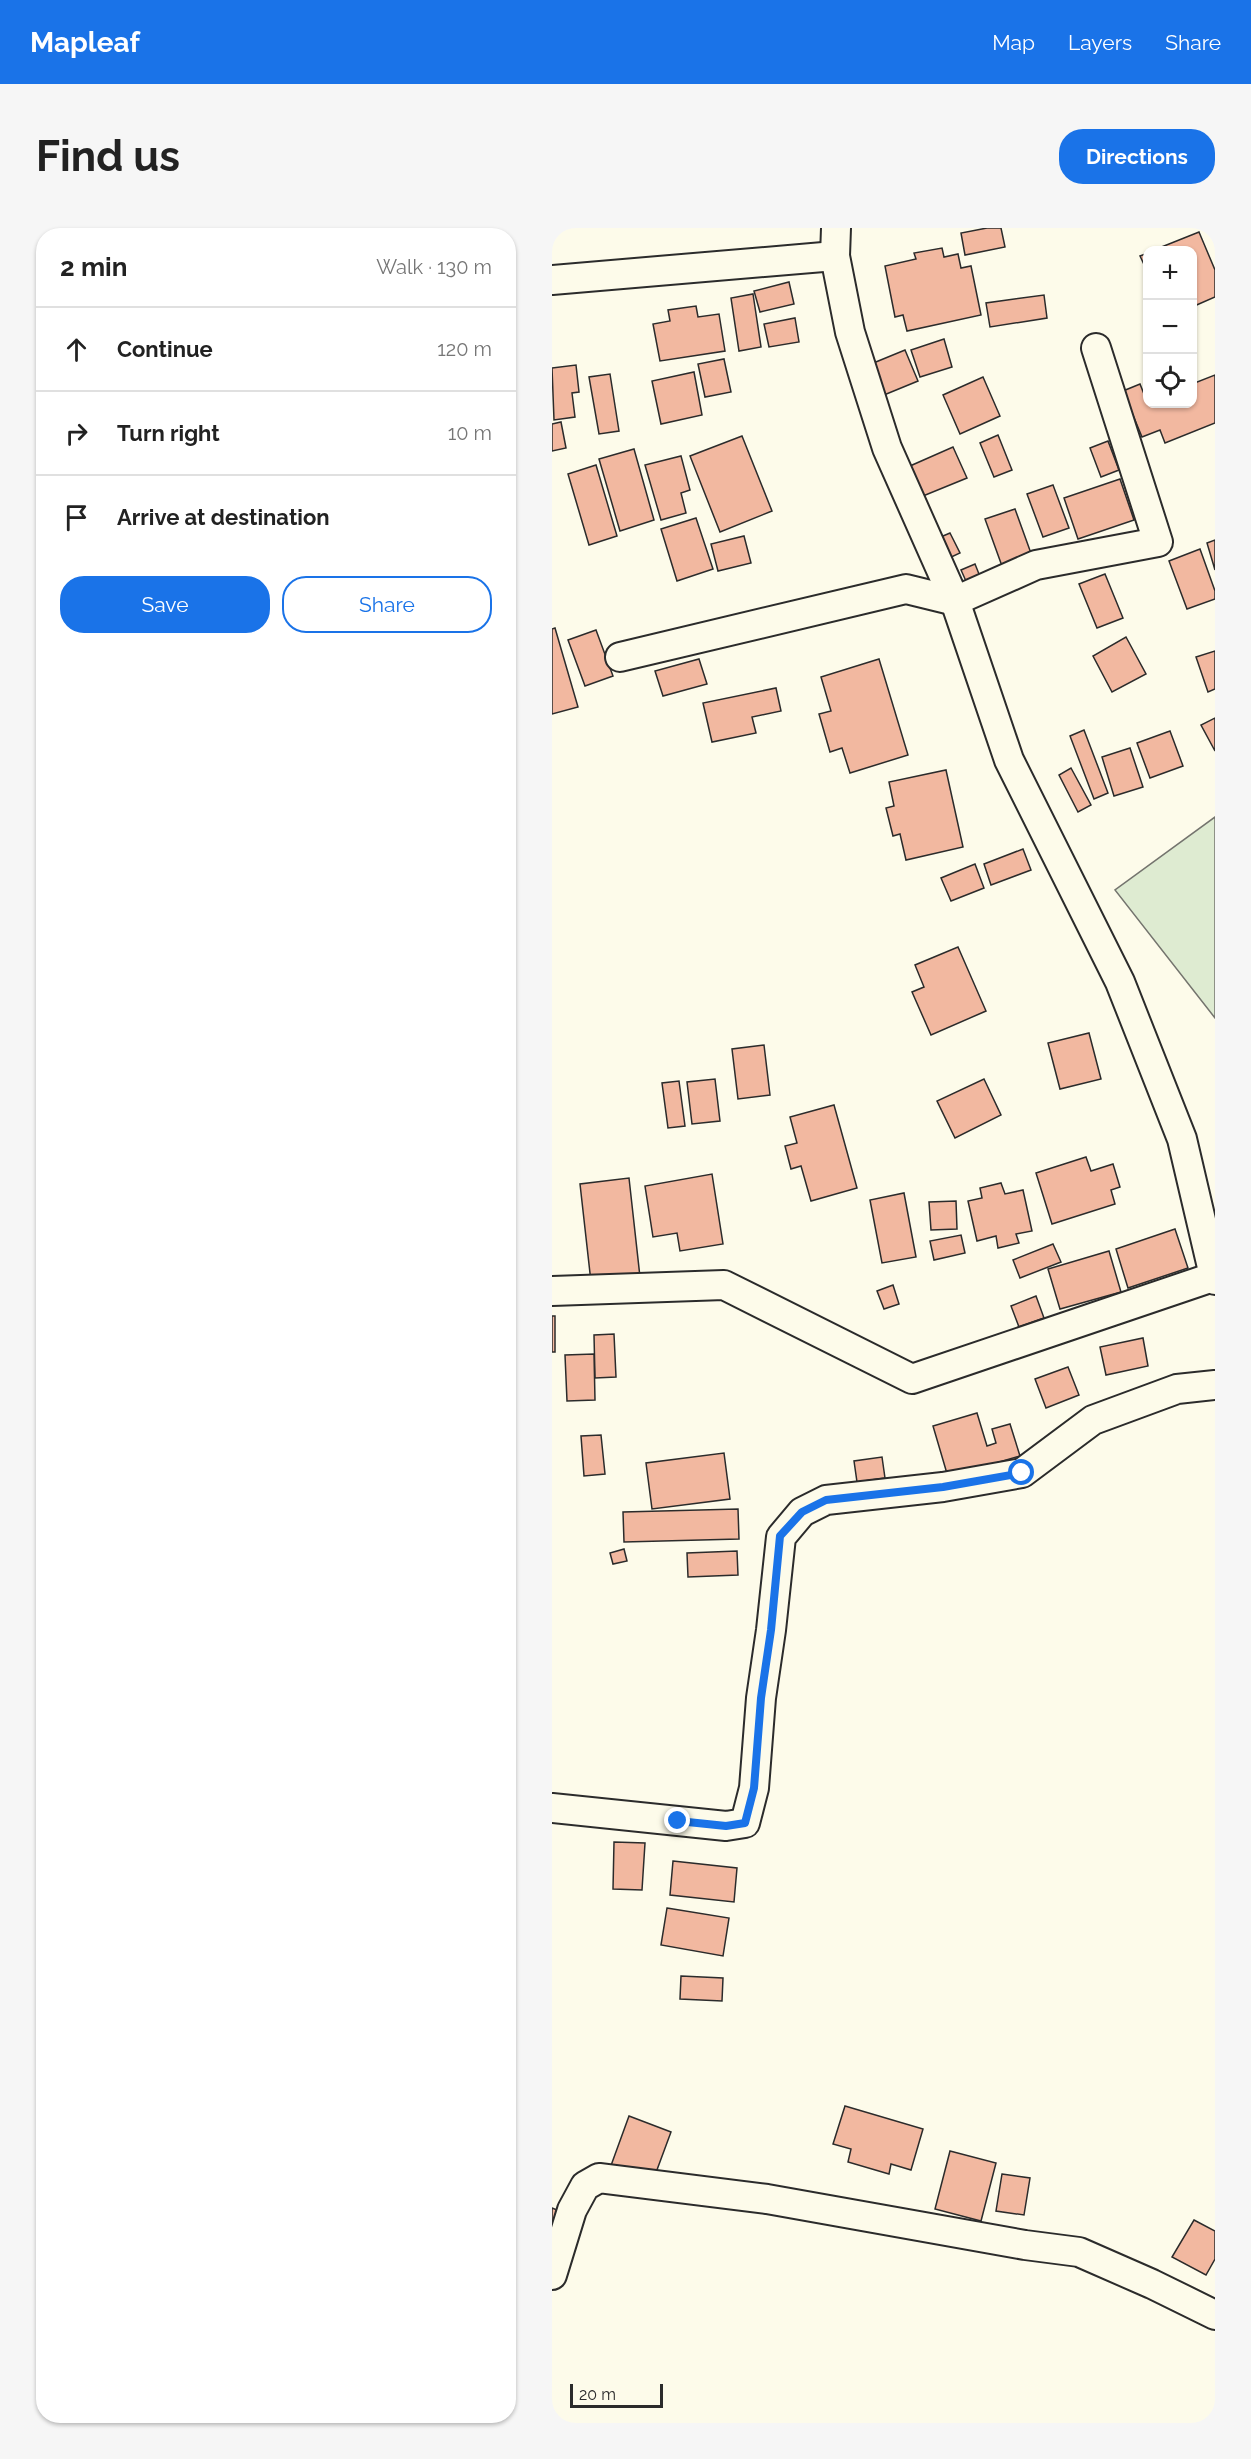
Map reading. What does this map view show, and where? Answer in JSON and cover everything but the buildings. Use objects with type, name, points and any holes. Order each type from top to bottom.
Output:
[{"type":"street","points":[[552,1291],[724,1284],[912,1379],[1214,1278],[1182,1139],[1120,982],[1009,760],[955,601],[887,448],[850,332],[835,256],[836,228]]},
{"type":"street","points":[[552,280],[835,256]]},
{"type":"street","points":[[620,657],[906,589],[955,601],[1036,565],[1158,542],[1096,348]]},
{"type":"street","points":[[552,1808],[726,1826],[745,1823],[754,1788],[761,1698],[771,1630],[780,1536],[802,1512],[826,1500],[943,1487],[1022,1473],[1093,1420],[1178,1389],[1215,1385]]},
{"type":"street","points":[[552,2275],[572,2210],[585,2186],[599,2178],[767,2199],[1025,2245],[1079,2252],[1215,2315]]},
{"type":"green space","points":[[1215,817],[1215,1018],[1115,890]]},
{"type":"route","points":[[678,1821],[726,1826],[745,1823],[758,1763],[761,1698],[771,1630],[780,1536],[802,1512],[826,1500],[943,1487],[1022,1473]]}]
